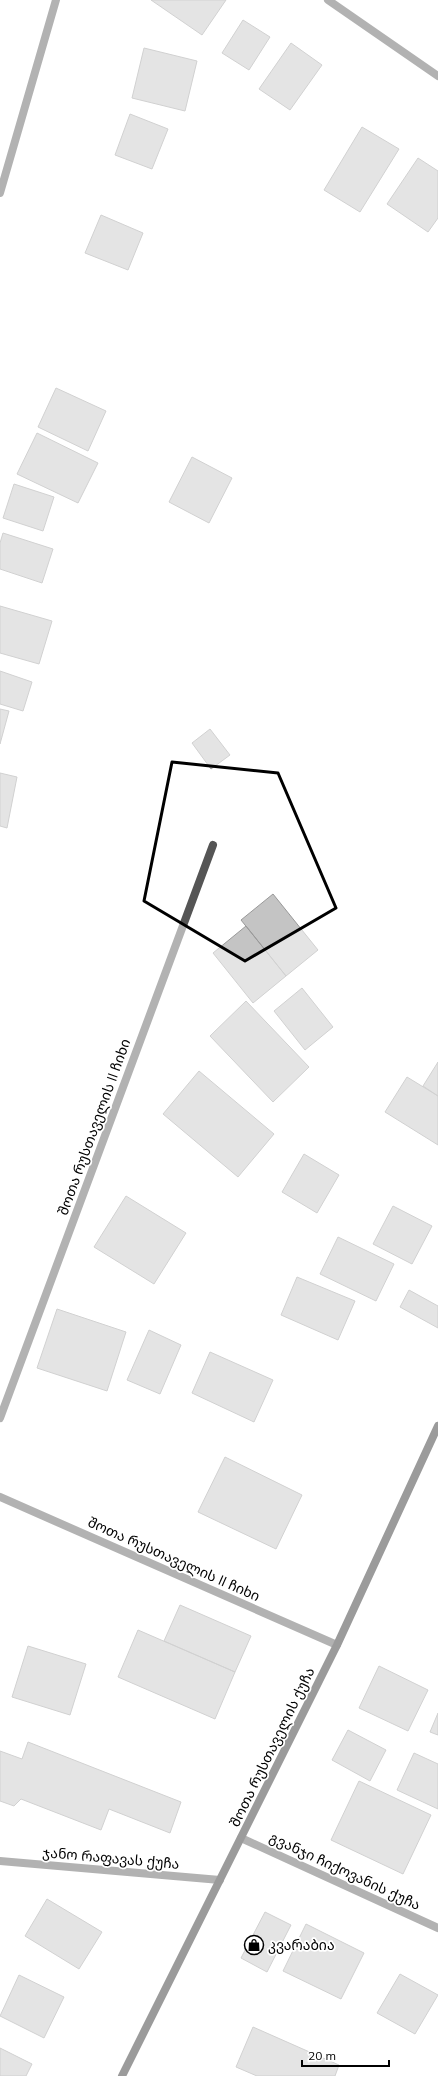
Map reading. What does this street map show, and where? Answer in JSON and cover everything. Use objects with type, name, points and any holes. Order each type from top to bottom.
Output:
[{"type":"main road","name":"შოთა რუსთაველის ქუჩა","points":[[122,2076],[337,1644],[438,1426]]},
{"type":"street","points":[[0,193],[56,0]]},
{"type":"street","points":[[328,0],[438,76]]},
{"type":"street","name":"შოთა რუსთაველის II ჩიხი","points":[[0,1418],[213,844]]},
{"type":"street","name":"შოთა რუსთაველის II ჩიხი","points":[[0,1497],[337,1644]]},
{"type":"street","name":"გვანჯი ჩიქოვანის ქუჩა","points":[[241,1838],[438,1928]]},
{"type":"street","name":"ჯანო რაფავას ქუჩა","points":[[0,1861],[220,1880]]},
{"type":"highlighted area","points":[[172,762],[278,773],[336,908],[245,961],[144,901]]},
{"type":"building","points":[[151,0],[226,0],[202,35]]},
{"type":"building","points":[[243,20],[270,37],[249,70],[222,53]]},
{"type":"building","points":[[291,43],[322,65],[290,110],[259,89]]},
{"type":"building","points":[[144,48],[197,61],[185,111],[132,98]]},
{"type":"building","points":[[130,114],[168,129],[152,169],[115,155]]},
{"type":"building","points":[[362,127],[399,149],[360,212],[324,190]]},
{"type":"building","points":[[418,158],[438,171],[438,218],[428,232],[387,204]]},
{"type":"building","points":[[101,215],[143,233],[128,270],[85,253]]},
{"type":"building","points":[[56,388],[106,411],[88,451],[38,427]]},
{"type":"building","points":[[37,433],[98,463],[78,503],[17,474]]},
{"type":"building","points":[[192,457],[232,478],[209,523],[169,502]]},
{"type":"building","points":[[14,484],[54,497],[43,531],[3,518]]},
{"type":"building","points":[[3,533],[53,549],[42,583],[0,569],[0,543]]},
{"type":"building","points":[[0,606],[52,621],[39,664],[0,653]]},
{"type":"building","points":[[0,671],[32,682],[23,711],[0,704]]},
{"type":"building","points":[[0,709],[9,711],[0,744]]},
{"type":"building","points":[[210,729],[230,755],[211,769],[192,743]]},
{"type":"building","points":[[0,773],[17,777],[7,828],[0,826]]},
{"type":"building","points":[[273,894],[318,950],[286,976],[241,920]]},
{"type":"building","points":[[246,926],[286,976],[253,1003],[213,953]]},
{"type":"building","points":[[302,988],[333,1027],[305,1050],[274,1011]]},
{"type":"building","points":[[246,1001],[309,1067],[273,1102],[210,1036]]},
{"type":"building","points":[[438,1062],[438,1096],[423,1086]]},
{"type":"building","points":[[199,1071],[274,1134],[238,1177],[163,1114]]},
{"type":"building","points":[[407,1077],[438,1096],[438,1145],[385,1112]]},
{"type":"building","points":[[304,1154],[339,1175],[317,1213],[282,1192]]},
{"type":"building","points":[[126,1196],[186,1233],[154,1284],[94,1247]]},
{"type":"building","points":[[393,1206],[432,1226],[412,1264],[373,1244]]},
{"type":"building","points":[[338,1237],[394,1264],[376,1301],[320,1274]]},
{"type":"building","points":[[297,1277],[355,1301],[338,1340],[281,1315]]},
{"type":"building","points":[[409,1290],[438,1306],[438,1328],[400,1307]]},
{"type":"building","points":[[57,1309],[126,1332],[107,1391],[37,1368]]},
{"type":"building","points":[[149,1330],[181,1345],[160,1394],[127,1380]]},
{"type":"building","points":[[210,1352],[273,1380],[254,1422],[192,1393]]},
{"type":"building","points":[[225,1457],[302,1495],[276,1549],[198,1512]]},
{"type":"building","points":[[180,1605],[251,1636],[235,1672],[164,1641]]},
{"type":"building","points":[[138,1630],[235,1672],[215,1719],[118,1677]]},
{"type":"building","points":[[28,1646],[86,1664],[70,1715],[12,1697]]},
{"type":"building","points":[[379,1666],[428,1690],[408,1731],[359,1708]]},
{"type":"building","points":[[438,1713],[438,1735],[430,1732]]},
{"type":"building","points":[[348,1730],[386,1750],[370,1781],[332,1760]]},
{"type":"building","points":[[28,1742],[181,1802],[170,1833],[109,1809],[101,1830],[21,1799],[14,1806],[0,1801],[0,1751],[22,1759]]},
{"type":"building","points":[[414,1753],[438,1764],[438,1809],[397,1790]]},
{"type":"building","points":[[359,1781],[431,1815],[403,1874],[331,1840]]},
{"type":"building","points":[[47,1899],[102,1932],[79,1969],[25,1936]]},
{"type":"building","points":[[265,1912],[291,1925],[267,1972],[241,1958]]},
{"type":"building","points":[[306,1924],[364,1953],[341,1999],[283,1971]]},
{"type":"building","points":[[400,1974],[438,1995],[415,2034],[377,2013]]},
{"type":"building","points":[[19,1975],[64,1997],[44,2038],[0,2016]]},
{"type":"building","points":[[253,2027],[339,2065],[335,2076],[257,2076],[236,2067]]},
{"type":"building","points":[[0,2048],[32,2064],[26,2076],[0,2076]]},
{"type":"place","name":"კვარაბია","points":[[254,1945]]}]
